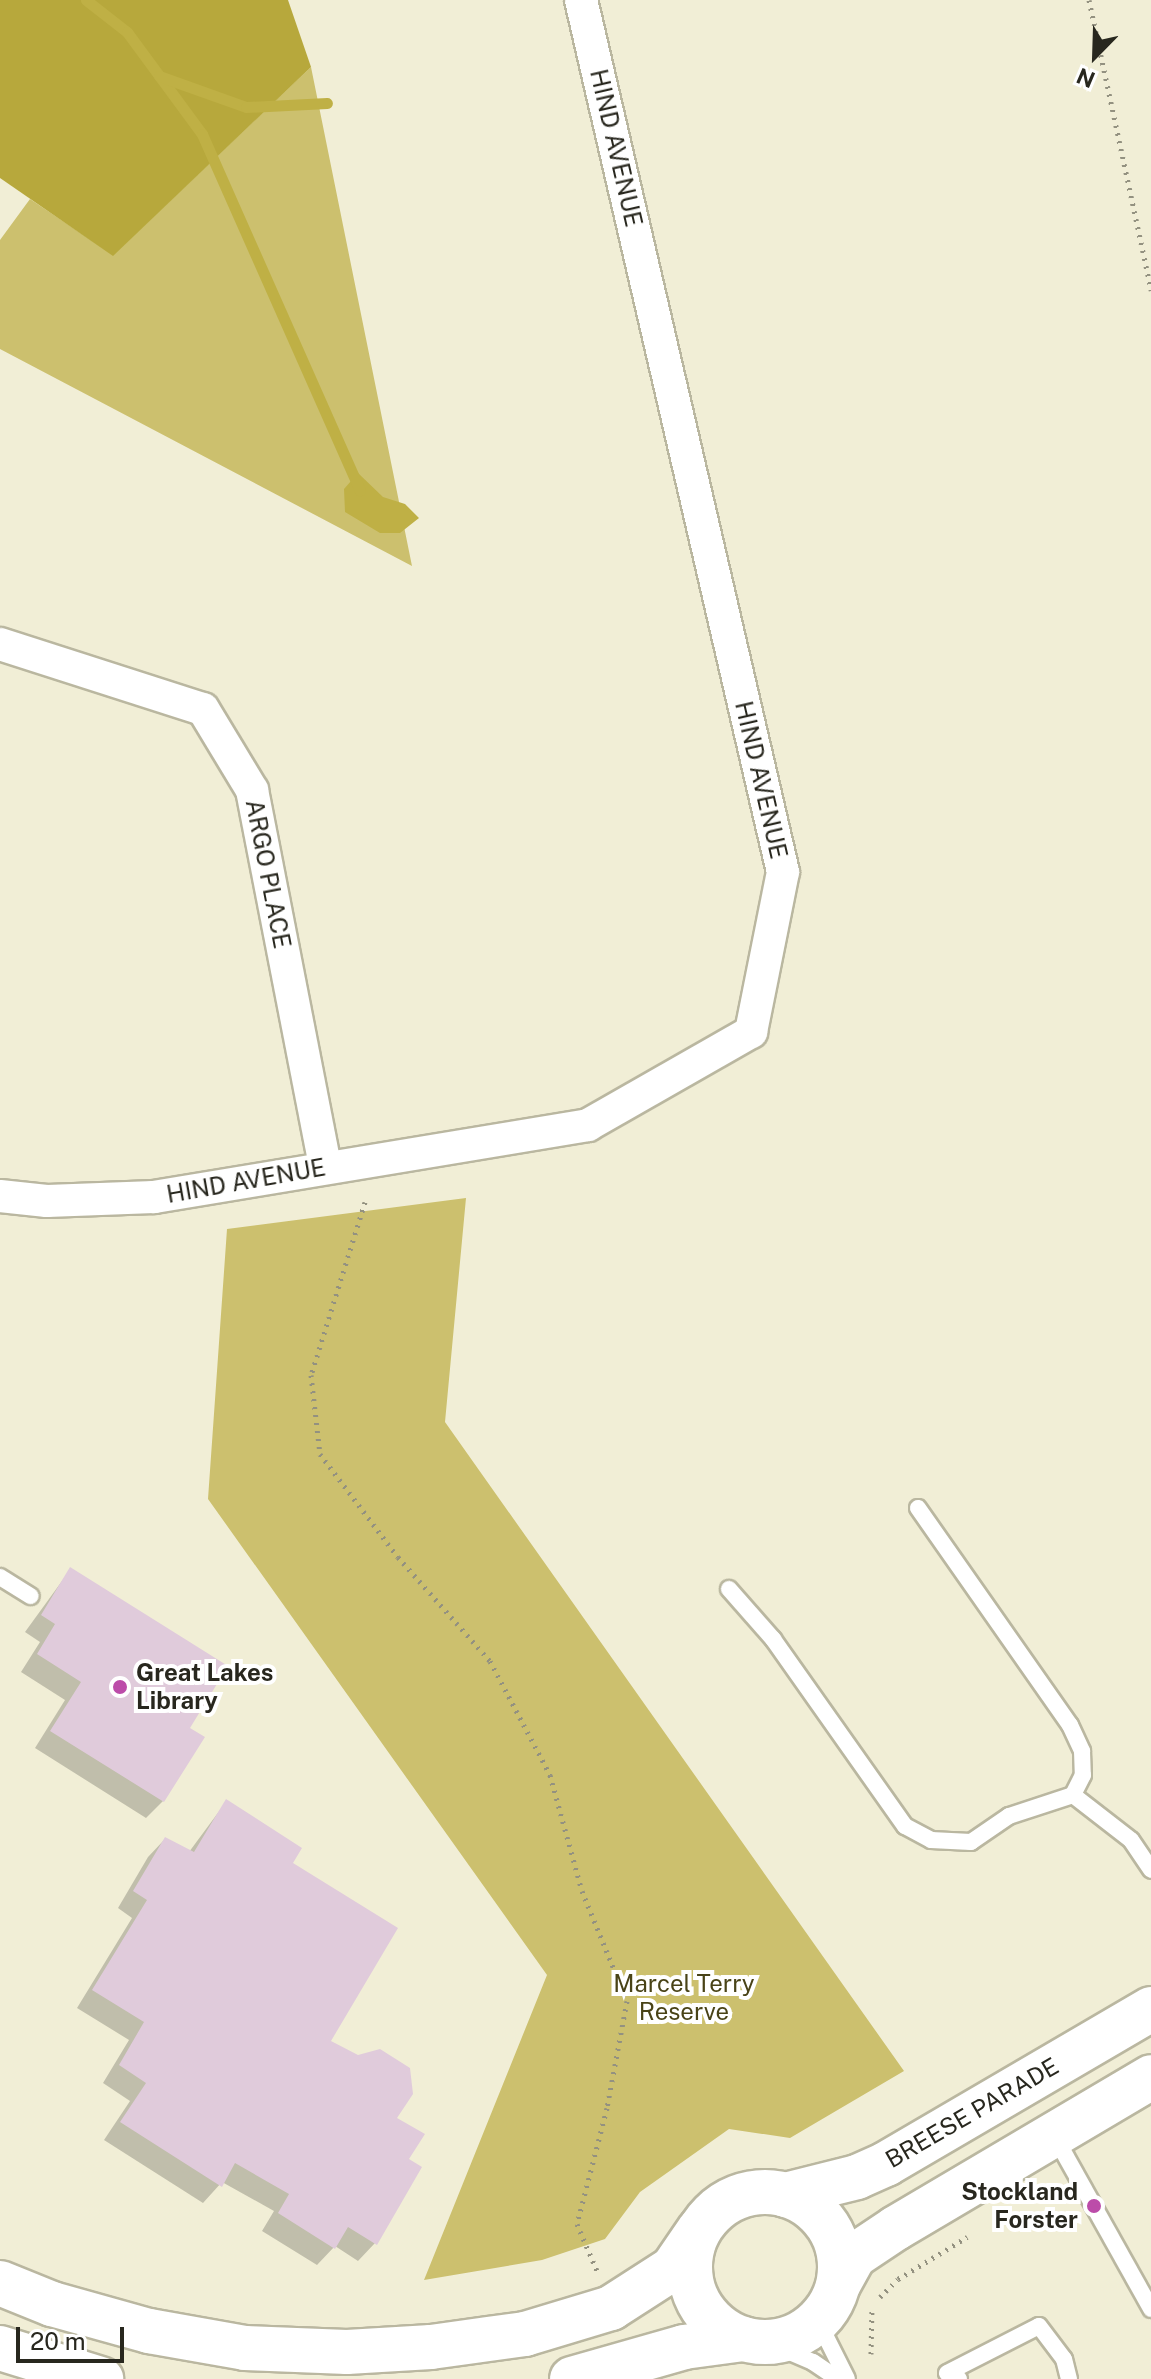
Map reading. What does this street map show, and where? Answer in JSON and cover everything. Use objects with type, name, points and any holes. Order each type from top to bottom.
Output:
[{"type":"main road","name":"BREESE PARADE","points":[[785,2195],[857,2177],[886,2164],[1151,2009]]},
{"type":"main road","points":[[572,2379],[684,2347],[790,2338],[833,2296],[854,2256],[1151,2077]]},
{"type":"main road","points":[[0,2283],[52,2304],[149,2331],[260,2349],[431,2347],[525,2334],[611,2308],[673,2268],[715,2210],[736,2198],[760,2192],[785,2195],[822,2219],[837,2250],[833,2296]]},
{"type":"main road","points":[[699,2230],[691,2251],[695,2295],[723,2330],[754,2341]]},
{"type":"main road","points":[[0,2348],[101,2379]]},
{"type":"street","name":"HIND AVENUE","points":[[0,1196],[47,1201],[154,1197],[588,1125],[751,1032],[783,872],[581,0]]},
{"type":"street","name":"ARGO PLACE","points":[[0,644],[203,709],[252,790],[325,1167]]},
{"type":"lane","points":[[918,1508],[1070,1725],[1082,1763],[1073,1795]]},
{"type":"lane","points":[[0,1577],[31,1596]]},
{"type":"lane","points":[[729,1589],[773,1639],[905,1826],[931,1840],[971,1842],[1009,1816],[1073,1795]]},
{"type":"lane","points":[[1073,1795],[1131,1840],[1151,1870]]},
{"type":"lane","points":[[1054,2136],[1151,2309]]},
{"type":"lane","points":[[833,2296],[824,2333],[847,2379]]},
{"type":"lane","points":[[959,2379],[947,2373],[1039,2326],[1064,2359],[1069,2379]]},
{"type":"lane","points":[[754,2341],[813,2362],[838,2379]]},
{"type":"path","points":[[1089,0],[1151,290]]},
{"type":"path","points":[[365,1202],[311,1375],[320,1454],[398,1557],[490,1661],[550,1775],[582,1891],[627,2001],[607,2108],[577,2224],[611,2308]]},
{"type":"path","points":[[871,2354],[870,2311],[882,2293],[975,2232]]},
{"type":"green space","points":[[311,67],[412,566],[0,349],[0,240],[30,199],[113,255]]},
{"type":"green space","name":"Marcel Terry Reserve","points":[[466,1198],[445,1422],[904,2071],[790,2138],[729,2129],[640,2192],[605,2239],[542,2260],[424,2280],[547,1975],[208,1499],[227,1229]]},
{"type":"shaded area","points":[[0,0],[288,0],[311,67],[113,256],[0,178]]},
{"type":"shaded area","points":[[358,473],[383,497],[405,504],[419,518],[400,533],[380,533],[345,512],[344,489]]},
{"type":"building","points":[[70,1567],[228,1666],[190,1728],[205,1737],[164,1802],[50,1731],[81,1682],[37,1654],[55,1624],[41,1615]]},
{"type":"building","points":[[226,1799],[302,1848],[293,1863],[398,1928],[331,2041],[358,2055],[380,2049],[410,2068],[413,2094],[397,2118],[425,2134],[409,2159],[422,2167],[377,2245],[348,2227],[335,2249],[278,2213],[289,2194],[235,2163],[222,2187],[120,2122],[146,2083],[119,2065],[144,2022],[92,1990],[147,1900],[133,1891],[165,1837],[194,1852]]},
{"type":"waterway","points":[[86,0],[127,32],[202,134],[360,491]]},
{"type":"waterway","points":[[159,76],[246,107],[327,103]]},
{"type":"place","name":"Great Lakes Library","points":[[120,1687]]},
{"type":"place","name":"Stockland Forster","points":[[1094,2206]]}]
